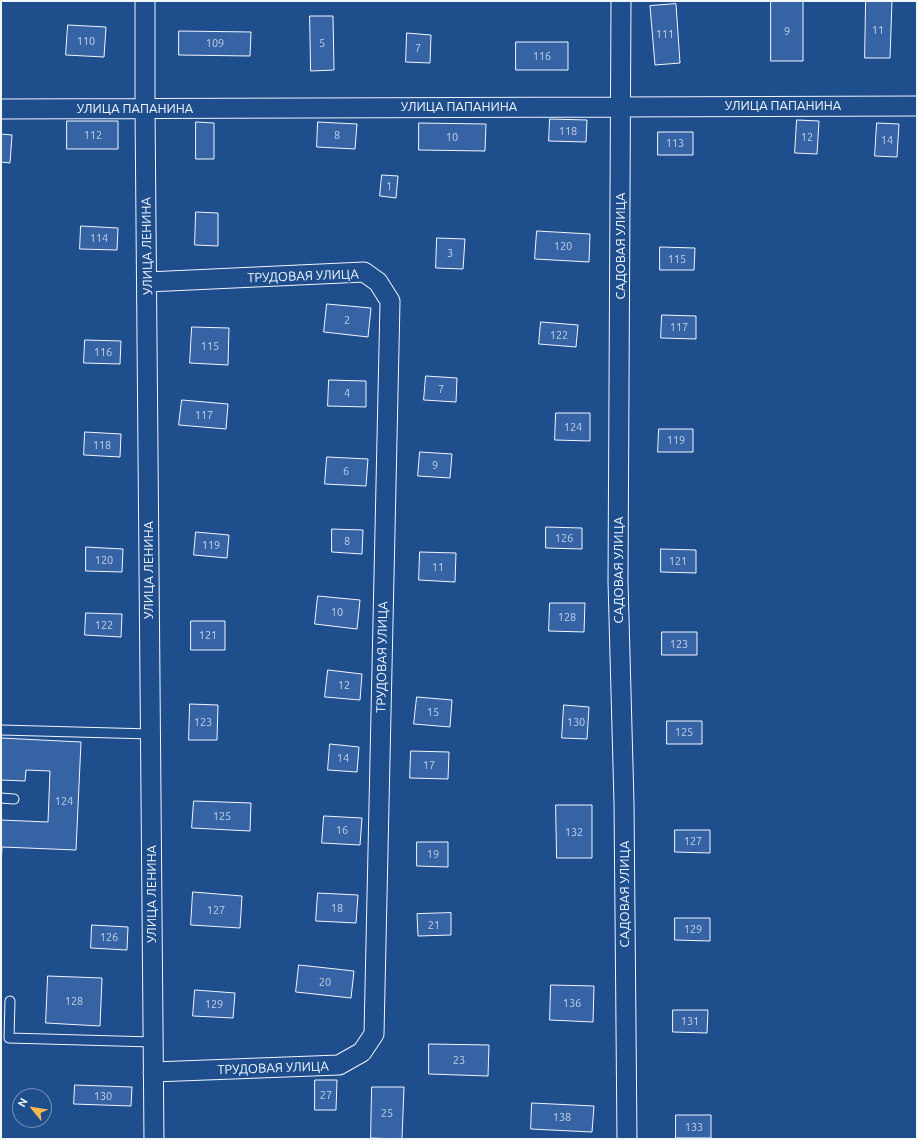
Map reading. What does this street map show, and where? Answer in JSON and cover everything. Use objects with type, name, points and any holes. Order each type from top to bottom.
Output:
[{"type":"street","name":"УЛИЦА ЛЕНИНА","points":[[145,1],[154,1139]]},
{"type":"street","name":"САДОВАЯ УЛИЦА","points":[[621,1],[622,106],[618,581],[624,803],[627,1139]]},
{"type":"street","name":"УЛИЦА ПАПАНИНА","points":[[1,109],[917,106]]},
{"type":"street","name":"ТРУДОВАЯ УЛИЦА","points":[[147,282],[364,272],[378,282],[390,301],[374,1034],[362,1052],[339,1065],[153,1072]]},
{"type":"lane","points":[[1,730],[151,734]]},
{"type":"lane","points":[[1,798],[14,799]]},
{"type":"lane","points":[[10,1001],[9,1038],[153,1042]]},
{"type":"building","points":[[771,1],[803,1],[803,61],[771,61]]},
{"type":"building","points":[[866,1],[892,1],[890,58],[865,58]]},
{"type":"building","points":[[676,4],[680,63],[655,65],[650,6]]},
{"type":"building","points":[[310,16],[333,16],[334,70],[311,71]]},
{"type":"building","points":[[68,25],[106,27],[104,57],[66,55]]},
{"type":"building","points":[[179,31],[251,32],[250,56],[179,55]]},
{"type":"building","points":[[407,33],[431,35],[430,63],[406,62]]},
{"type":"building","points":[[516,42],[568,42],[568,70],[516,70]]},
{"type":"building","points":[[550,119],[587,120],[586,142],[549,141]]},
{"type":"building","points":[[797,120],[819,121],[817,154],[795,153]]},
{"type":"building","points":[[67,121],[118,121],[118,149],[67,149]]},
{"type":"building","points":[[196,122],[214,123],[214,159],[196,159]]},
{"type":"building","points":[[318,122],[357,124],[355,149],[317,147]]},
{"type":"building","points":[[419,123],[486,124],[485,151],[419,150]]},
{"type":"building","points":[[877,123],[899,124],[897,157],[875,156]]},
{"type":"building","points":[[658,132],[693,132],[693,155],[658,155]]},
{"type":"building","points":[[1,134],[12,135],[10,163],[1,162]]},
{"type":"building","points":[[382,175],[398,176],[396,198],[380,196]]},
{"type":"building","points":[[196,212],[218,213],[218,246],[195,245]]},
{"type":"building","points":[[81,226],[118,228],[117,250],[80,249]]},
{"type":"building","points":[[537,231],[590,234],[589,262],[535,259]]},
{"type":"building","points":[[437,238],[465,239],[463,269],[436,268]]},
{"type":"building","points":[[660,247],[695,248],[694,270],[660,270]]},
{"type":"building","points":[[327,304],[371,308],[368,337],[324,332]]},
{"type":"building","points":[[662,315],[696,316],[696,339],[661,338]]},
{"type":"building","points":[[541,322],[578,325],[576,347],[539,344]]},
{"type":"building","points":[[192,327],[229,328],[228,365],[190,363]]},
{"type":"building","points":[[85,340],[121,341],[120,364],[84,363]]},
{"type":"building","points":[[426,376],[457,378],[456,402],[424,400]]},
{"type":"building","points":[[329,380],[366,381],[366,407],[328,406]]},
{"type":"building","points":[[182,400],[228,404],[226,429],[179,425]]},
{"type":"building","points":[[556,413],[590,413],[590,441],[555,440]]},
{"type":"building","points":[[659,429],[693,429],[693,452],[658,452]]},
{"type":"building","points":[[85,432],[121,434],[120,457],[84,455]]},
{"type":"building","points":[[420,452],[452,454],[450,478],[418,476]]},
{"type":"building","points":[[327,457],[368,459],[366,486],[325,484]]},
{"type":"building","points":[[546,527],[582,528],[582,549],[546,548]]},
{"type":"building","points":[[332,529],[363,530],[362,554],[332,552]]},
{"type":"building","points":[[196,532],[229,535],[227,558],[194,555]]},
{"type":"building","points":[[86,547],[123,549],[122,572],[86,571]]},
{"type":"building","points":[[661,549],[696,550],[696,573],[661,572]]},
{"type":"building","points":[[420,552],[456,553],[455,582],[419,580]]},
{"type":"building","points":[[318,596],[360,600],[357,629],[315,624]]},
{"type":"building","points":[[550,603],[585,603],[584,632],[549,631]]},
{"type":"building","points":[[86,613],[122,614],[121,637],[85,635]]},
{"type":"building","points":[[191,621],[225,621],[225,650],[191,650]]},
{"type":"building","points":[[662,632],[697,632],[697,655],[662,655]]},
{"type":"building","points":[[328,670],[362,674],[360,700],[325,697]]},
{"type":"building","points":[[417,697],[452,700],[450,727],[414,724]]},
{"type":"building","points":[[190,704],[218,705],[217,740],[189,740]]},
{"type":"building","points":[[564,705],[589,707],[587,739],[562,738]]},
{"type":"building","points":[[667,721],[702,721],[702,744],[667,744]]},
{"type":"building","points":[[1,738],[81,742],[76,850],[2,847],[1,867],[1,820],[48,822],[50,771],[26,770],[25,781],[1,780]]},
{"type":"building","points":[[330,744],[359,747],[357,772],[328,770]]},
{"type":"building","points":[[411,751],[449,752],[448,779],[410,778]]},
{"type":"building","points":[[194,801],[251,803],[250,831],[192,828]]},
{"type":"building","points":[[556,805],[592,805],[592,858],[557,858]]},
{"type":"building","points":[[324,816],[362,818],[360,845],[322,843]]},
{"type":"building","points":[[675,830],[710,830],[710,853],[675,852]]},
{"type":"building","points":[[417,842],[448,842],[448,867],[417,866]]},
{"type":"building","points":[[193,892],[242,896],[240,928],[191,925]]},
{"type":"building","points":[[318,893],[358,895],[356,923],[316,921]]},
{"type":"building","points":[[451,913],[451,935],[418,936],[417,914]]},
{"type":"building","points":[[675,918],[710,918],[710,941],[675,940]]},
{"type":"building","points":[[92,925],[128,927],[127,950],[91,948]]},
{"type":"building","points":[[299,965],[354,971],[351,998],[296,992]]},
{"type":"building","points":[[48,976],[102,978],[100,1026],[46,1023]]},
{"type":"building","points":[[551,985],[594,986],[593,1022],[550,1020]]},
{"type":"building","points":[[195,990],[235,993],[233,1018],[193,1016]]},
{"type":"building","points":[[673,1010],[708,1010],[707,1033],[673,1032]]},
{"type":"building","points":[[429,1044],[489,1045],[488,1076],[429,1074]]},
{"type":"building","points":[[315,1080],[337,1080],[336,1110],[315,1110]]},
{"type":"building","points":[[75,1085],[132,1087],[131,1106],[74,1104]]},
{"type":"building","points":[[372,1087],[404,1087],[402,1139],[371,1138]]},
{"type":"building","points":[[532,1103],[594,1106],[592,1132],[531,1129]]},
{"type":"building","points":[[676,1115],[711,1115],[711,1138],[676,1138]]}]
